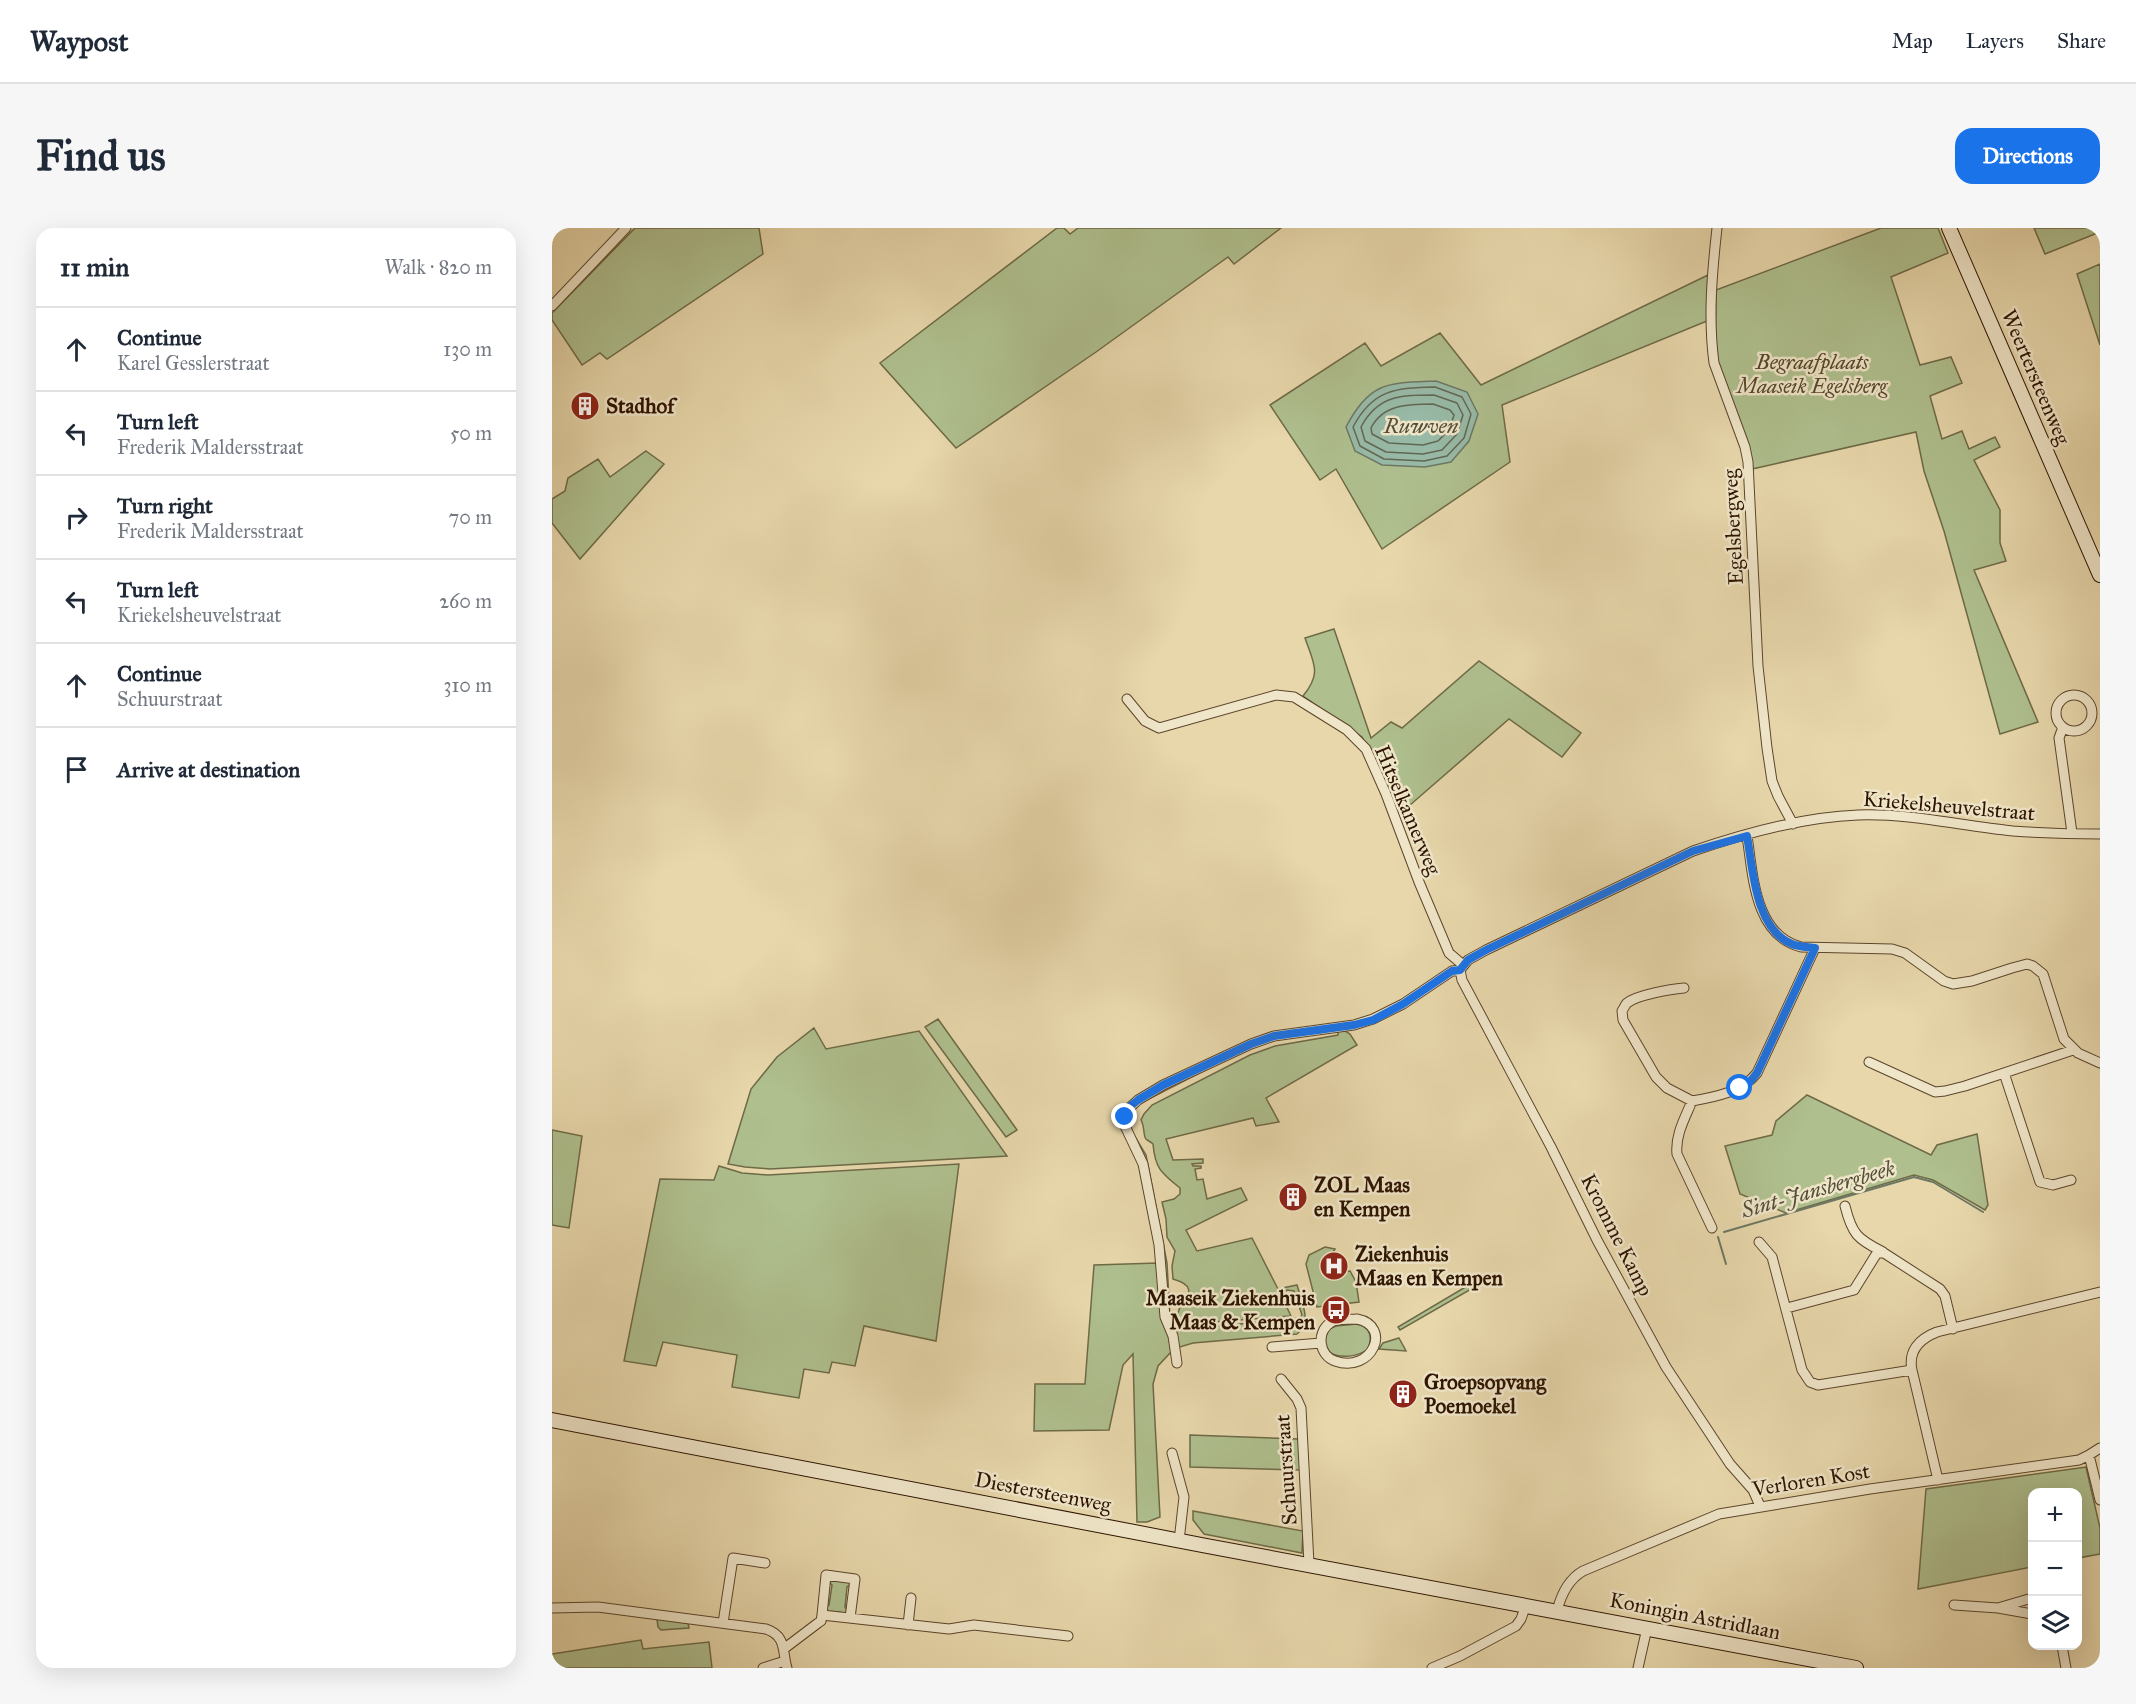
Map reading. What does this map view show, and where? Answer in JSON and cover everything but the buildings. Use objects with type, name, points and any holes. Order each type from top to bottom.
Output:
[{"type":"main road","name":"Weertersteenweg","points":[[1949,228],[2100,575]]},
{"type":"main road","name":"Diestersteenweg","points":[[552,1420],[1179,1541],[1526,1605]]},
{"type":"main road","name":"Koningin Astridlaan","points":[[1526,1605],[1856,1668]]},
{"type":"street","points":[[552,306],[627,228]]},
{"type":"street","name":"Egelsbergweg","points":[[1717,228],[1711,297],[1714,363],[1745,447],[1748,462],[1758,666],[1767,748],[1772,781],[1793,824]]},
{"type":"street","points":[[2070,695],[2086,699],[2092,709],[2091,721],[2078,731],[2063,727],[2056,717],[2060,701],[2070,695]]},
{"type":"street","name":"Hitselkamerweg","points":[[1127,699],[1145,721],[1159,728],[1276,696],[1294,697],[1347,730],[1366,749],[1449,953],[1462,968]]},
{"type":"street","points":[[2063,727],[2060,738],[2072,833]]},
{"type":"street","name":"Kriekelsheuvelstraat","points":[[1462,968],[1486,950],[1693,851],[1793,824],[1858,815],[1897,816],[2012,831],[2100,834]]},
{"type":"street","points":[[1747,836],[1759,907],[1782,938],[1792,944],[1815,948],[1892,949],[1905,953],[1944,981],[1953,984],[1972,981],[2027,964],[2034,966],[2043,974],[2064,1039],[2073,1050],[2100,1063]]},
{"type":"street","points":[[1684,988],[1628,1002],[1622,1011],[1623,1020],[1656,1077],[1667,1088],[1692,1101],[1740,1088],[1749,1083],[1757,1073],[1815,948]]},
{"type":"street","points":[[1177,1363],[1173,1336],[1165,1317],[1159,1245],[1143,1164],[1125,1126],[1128,1108],[1163,1085],[1251,1044],[1274,1036],[1366,1022],[1381,1016],[1452,971],[1462,968]]},
{"type":"street","name":"Kromme Kamp","points":[[1462,968],[1462,980],[1551,1147],[1597,1240],[1666,1367],[1730,1464],[1753,1490],[1760,1506]]},
{"type":"street","points":[[1869,1062],[1935,1092],[1945,1092],[2073,1050]]},
{"type":"street","points":[[2004,1073],[2040,1182],[2053,1185],[2071,1180]]},
{"type":"street","points":[[1692,1101],[1678,1136],[1677,1154],[1712,1228]]},
{"type":"street","points":[[1845,1206],[1850,1228],[1865,1243],[1940,1289],[1945,1296],[1953,1329]]},
{"type":"street","points":[[1759,1242],[1772,1257],[1802,1370],[1810,1382],[1818,1385],[1912,1370]]},
{"type":"street","points":[[1787,1308],[1854,1290],[1877,1253],[1884,1253]]},
{"type":"street","points":[[1938,1480],[1910,1361],[1913,1350],[1925,1337],[1937,1332],[2100,1292]]},
{"type":"street","points":[[1339,1320],[1364,1321],[1372,1327],[1375,1338],[1374,1348],[1370,1354],[1365,1359],[1357,1361],[1339,1362],[1331,1359],[1325,1354],[1321,1342],[1325,1328],[1331,1322],[1339,1320]]},
{"type":"street","points":[[1272,1347],[1321,1342]]},
{"type":"street","name":"Schuurstraat","points":[[1281,1379],[1297,1399],[1301,1408],[1309,1564]]},
{"type":"street","name":"Verloren Kost","points":[[1557,1611],[1569,1584],[1583,1571],[1719,1514],[1760,1506],[2079,1460],[2100,1448]]},
{"type":"street","points":[[1173,1453],[1184,1497],[1179,1541]]},
{"type":"street","points":[[2090,1455],[2100,1500]]},
{"type":"street","points":[[723,1623],[733,1558],[765,1563]]},
{"type":"street","points":[[785,1648],[821,1621],[826,1575],[855,1579],[850,1618]]},
{"type":"street","points":[[908,1625],[911,1598]]},
{"type":"street","points":[[1998,1608],[2028,1599]]},
{"type":"street","points":[[1432,1668],[1516,1626],[1526,1605]]},
{"type":"street","points":[[1954,1605],[1998,1608],[2028,1613]]},
{"type":"street","points":[[552,1608],[598,1607],[772,1631],[785,1648],[786,1665],[763,1668]]},
{"type":"street","points":[[822,1615],[949,1629],[974,1625],[1068,1636]]},
{"type":"street","points":[[1638,1668],[1647,1628]]},
{"type":"street","points":[[2063,1650],[2066,1668]]},
{"type":"green space","points":[[635,228],[759,228],[763,254],[607,359],[600,353],[582,365],[552,320],[552,313]]},
{"type":"green space","points":[[1057,228],[1064,228],[1070,234],[1078,228],[1281,228],[1234,264],[1228,257],[1096,352],[956,448],[880,363]]},
{"type":"green space","name":"Begraafplaats Maaseik Egelsberg","points":[[1881,228],[1938,228],[1948,253],[1891,277],[1920,365],[1951,357],[1962,383],[1930,396],[1942,439],[1962,431],[1969,449],[1995,437],[2000,447],[1974,460],[2000,510],[2000,543],[2006,561],[1974,570],[2038,722],[2000,734],[1944,531],[1924,471],[1916,432],[1752,469],[1715,349],[1716,290]]},
{"type":"green space","points":[[2034,228],[2100,228],[2100,232],[2045,254]]},
{"type":"green space","points":[[2100,264],[2100,345],[2077,274]]},
{"type":"green space","points":[[1708,275],[1707,321],[1502,405],[1510,462],[1382,549],[1336,469],[1320,480],[1270,405],[1365,343],[1381,366],[1440,333],[1481,385]]},
{"type":"green space","points":[[646,451],[664,464],[580,559],[552,523],[552,499],[565,491],[568,478],[598,459],[610,477]]},
{"type":"green space","points":[[1334,629],[1371,738],[1391,722],[1402,728],[1479,661],[1581,733],[1562,757],[1509,719],[1402,812],[1394,809],[1381,772],[1362,737],[1303,696],[1313,681],[1314,674],[1313,662],[1305,638]]},
{"type":"green space","points":[[938,1019],[1017,1130],[1006,1137],[925,1027]]},
{"type":"green space","points":[[814,1028],[826,1049],[919,1031],[1007,1156],[770,1169],[728,1164],[751,1089],[777,1057]]},
{"type":"green space","points":[[1342,1029],[1350,1034],[1357,1045],[1266,1098],[1279,1122],[1256,1126],[1253,1118],[1166,1139],[1173,1160],[1203,1159],[1203,1163],[1192,1164],[1201,1166],[1195,1169],[1197,1180],[1203,1179],[1207,1199],[1241,1188],[1247,1200],[1186,1230],[1197,1251],[1252,1238],[1278,1289],[1297,1285],[1304,1311],[1304,1324],[1297,1334],[1193,1343],[1180,1347],[1176,1343],[1167,1317],[1162,1249],[1145,1163],[1127,1127],[1129,1112],[1139,1101],[1248,1047],[1273,1038]],"holes":[[[1338,1031],[1338,1035],[1275,1046],[1250,1055],[1152,1105],[1144,1114],[1141,1120],[1145,1136],[1153,1144],[1157,1165],[1180,1188],[1180,1194],[1174,1199],[1162,1202],[1167,1237],[1175,1251],[1172,1266],[1173,1279],[1189,1289],[1178,1312],[1179,1318],[1186,1324],[1291,1316],[1283,1299],[1283,1294],[1287,1290],[1294,1291],[1302,1315],[1300,1318],[1179,1330],[1170,1318],[1167,1263],[1146,1155],[1131,1130],[1130,1116],[1139,1104],[1246,1049],[1279,1039]]]},
{"type":"green space","points":[[1807,1095],[1931,1155],[1937,1145],[1977,1134],[1988,1205],[1985,1210],[1933,1180],[1914,1175],[1786,1213],[1740,1194],[1725,1146],[1772,1135],[1776,1121]]},
{"type":"green space","points":[[552,1130],[582,1136],[569,1228],[552,1225]]},
{"type":"green space","points":[[959,1164],[936,1341],[864,1326],[855,1366],[832,1362],[829,1373],[804,1369],[799,1398],[732,1387],[737,1355],[663,1342],[656,1366],[624,1361],[660,1179],[714,1180],[719,1166],[742,1173],[768,1175]]},
{"type":"green space","points":[[1325,1247],[1335,1249],[1326,1264],[1333,1263],[1336,1272],[1350,1271],[1356,1282],[1359,1302],[1317,1307],[1306,1264],[1309,1255]]},
{"type":"green space","points":[[1158,1263],[1171,1352],[1158,1366],[1153,1384],[1160,1517],[1147,1522],[1137,1522],[1133,1354],[1123,1365],[1109,1430],[1034,1431],[1035,1384],[1085,1384],[1094,1265]]},
{"type":"green space","points":[[1484,1276],[1480,1284],[1400,1330],[1398,1327]]},
{"type":"green space","points":[[1356,1324],[1364,1327],[1369,1333],[1368,1349],[1349,1356],[1338,1356],[1328,1352],[1323,1342],[1329,1329]]},
{"type":"green space","points":[[1399,1338],[1406,1351],[1379,1349],[1383,1343]]},
{"type":"green space","points":[[1190,1435],[1299,1439],[1301,1470],[1190,1467]]},
{"type":"green space","points":[[2086,1467],[2100,1528],[2100,1554],[2082,1557],[2082,1488],[2028,1488],[2028,1568],[1918,1589],[1926,1489]]},
{"type":"green space","points":[[1193,1511],[1303,1531],[1302,1553],[1204,1534],[1193,1520]]},
{"type":"green space","points":[[830,1579],[848,1581],[851,1584],[847,1587],[845,1607],[848,1611],[845,1613],[828,1611],[826,1608],[829,1605],[832,1585],[828,1581]]},
{"type":"green space","points":[[657,1619],[685,1621],[689,1628],[661,1630]]},
{"type":"green space","points":[[641,1640],[643,1649],[709,1642],[712,1668],[552,1668],[552,1654]]},
{"type":"water","name":"Ruwven","points":[[1436,381],[1467,392],[1478,414],[1469,441],[1451,462],[1425,467],[1382,465],[1355,451],[1346,427],[1363,401],[1372,393],[1393,384]]},
{"type":"waterway","name":"Sint-Jansbergbeek","points":[[1724,1232],[1914,1177],[1933,1182],[1983,1212]]},
{"type":"waterway","name":"Sint-Jansbergbeek","points":[[1718,1237],[1726,1264]]},
{"type":"place","name":"Stadhof","points":[[585,406]]},
{"type":"place","name":"ZOL Maas en Kempen","points":[[1293,1197]]},
{"type":"place","name":"Ziekenhuis Maas en Kempen","points":[[1334,1266]]},
{"type":"place","name":"Maaseik Ziekenhuis Maas & Kempen","points":[[1336,1310]]},
{"type":"place","name":"Groepsopvang Poemoekel","points":[[1403,1394]]},
{"type":"route","points":[[1125,1117],[1128,1108],[1138,1100],[1163,1085],[1224,1056],[1274,1036],[1354,1025],[1373,1020],[1403,1004],[1452,971],[1460,970],[1468,960],[1486,950],[1693,851],[1747,836],[1759,907],[1765,918],[1782,938],[1792,944],[1815,948],[1757,1073],[1749,1083],[1740,1088]]}]
